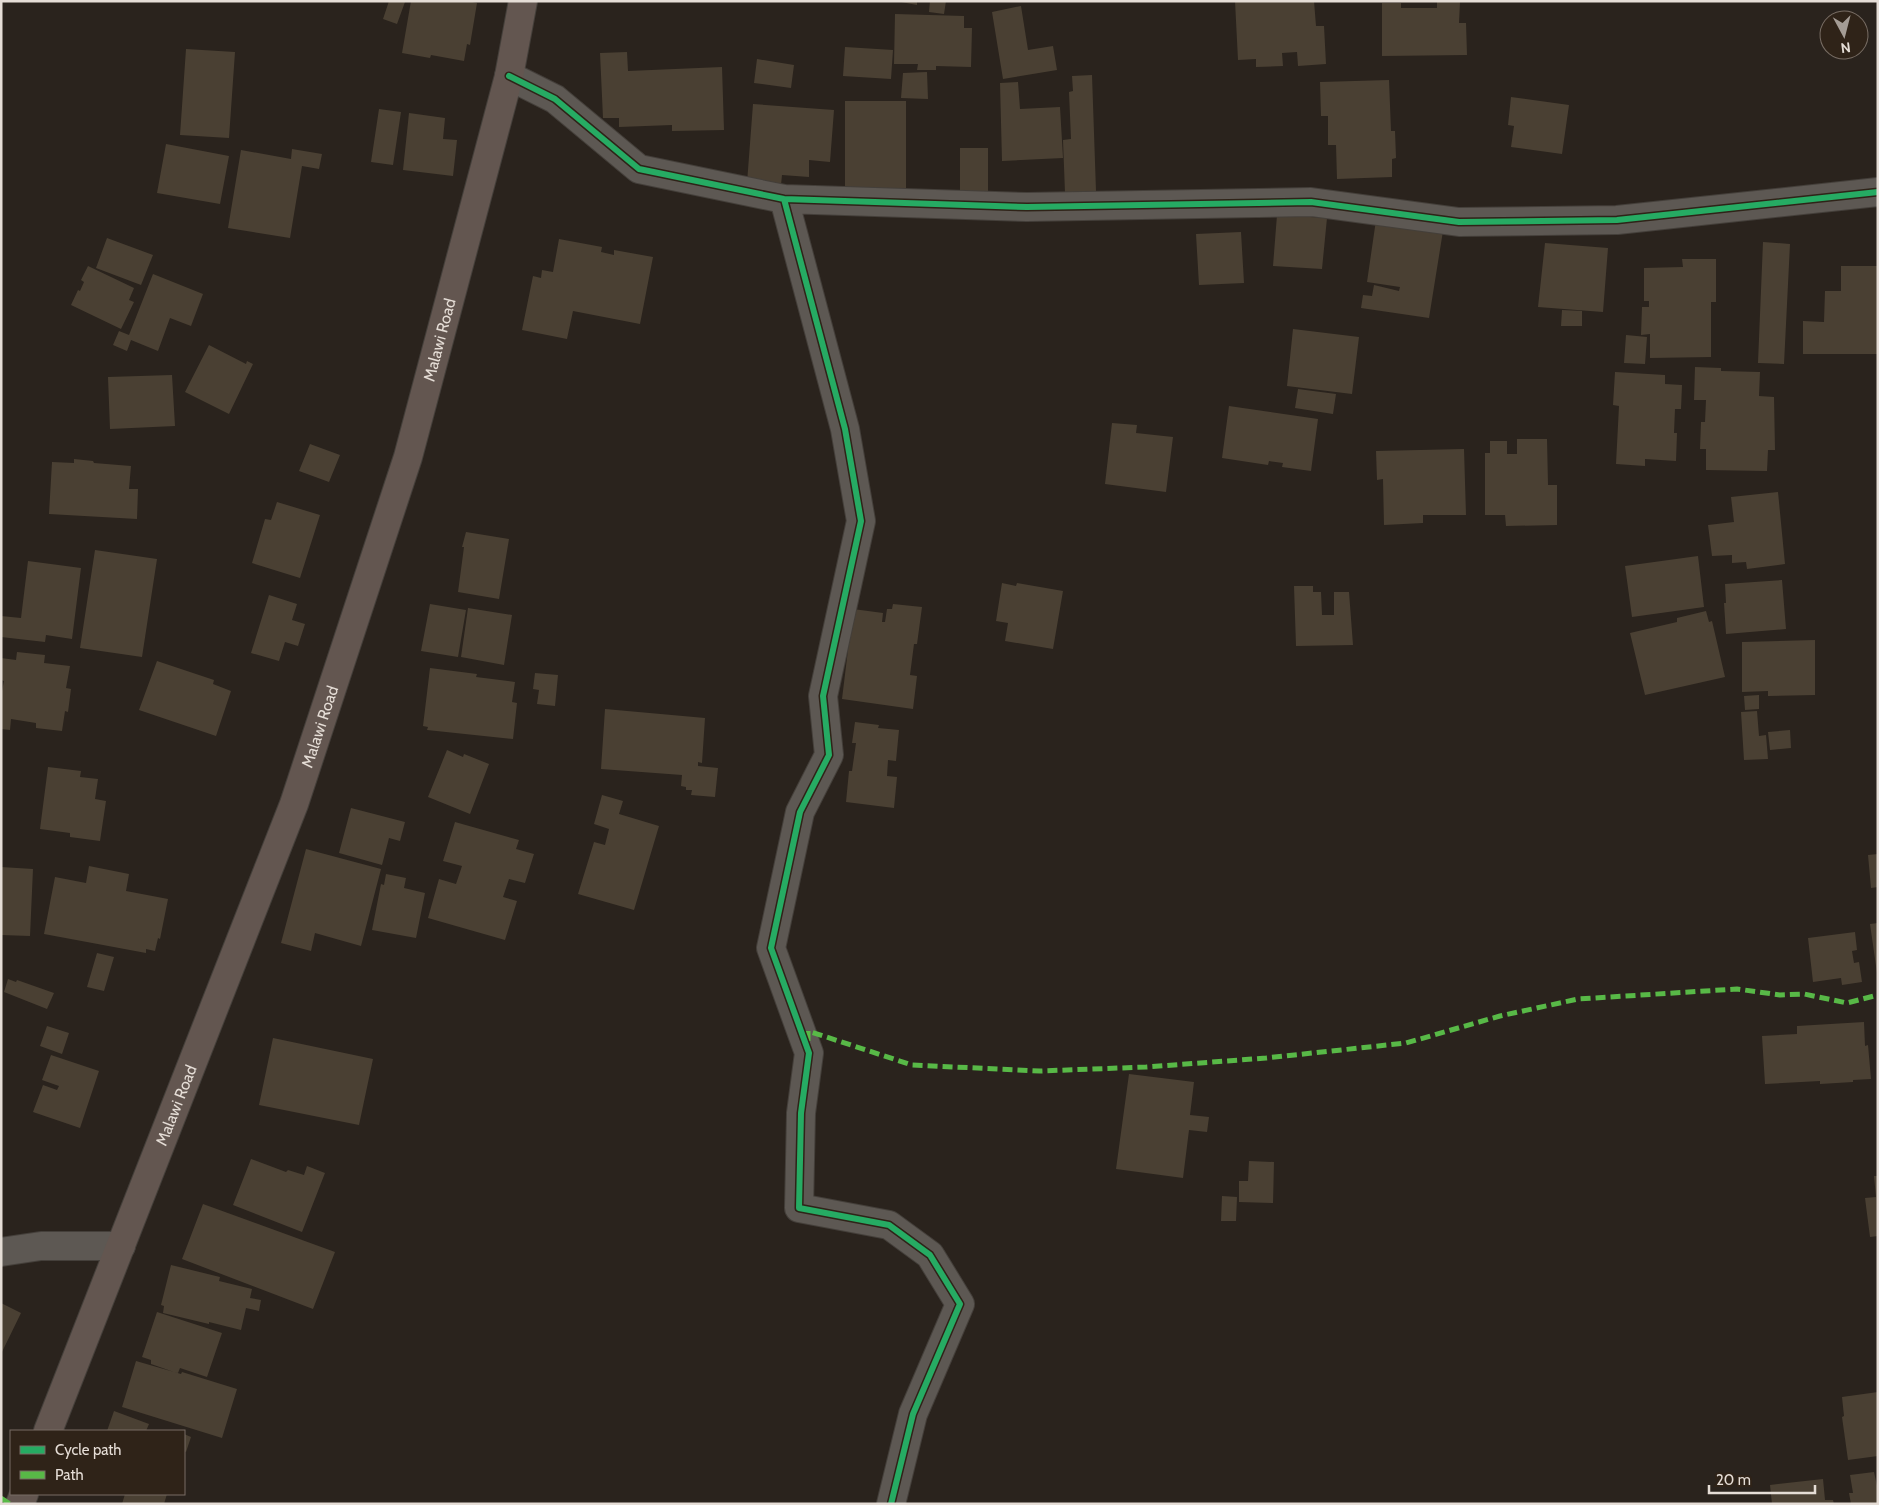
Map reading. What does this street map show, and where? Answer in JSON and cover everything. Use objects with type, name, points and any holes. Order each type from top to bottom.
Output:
[{"type":"main road","name":"Malawi Road","points":[[48,1430],[297,794],[408,457],[509,76],[523,1]]},
{"type":"street","points":[[509,76],[555,99],[639,169],[784,199],[1027,207],[1311,202],[1469,222],[1617,220],[1878,192]]},
{"type":"street","points":[[784,199],[845,429],[861,521],[823,696],[829,756],[800,812],[772,948],[809,1053],[801,1112],[799,1208],[889,1226],[930,1255],[960,1304],[913,1414],[890,1504]]},
{"type":"street","points":[[1,1252],[41,1246],[121,1246]]},
{"type":"building","points":[[389,1],[405,2],[397,24],[383,19]]},
{"type":"building","points":[[411,1],[468,1],[477,3],[470,45],[467,44],[464,61],[431,55],[430,58],[402,53]]},
{"type":"building","points":[[896,1],[917,1],[917,5]]},
{"type":"building","points":[[930,1],[946,1],[944,14],[929,12]]},
{"type":"building","points":[[1235,1],[1314,1],[1316,26],[1324,26],[1326,64],[1298,66],[1297,52],[1282,53],[1283,66],[1256,67],[1256,59],[1238,60]]},
{"type":"building","points":[[1437,2],[1460,2],[1459,23],[1466,23],[1467,55],[1382,56],[1382,3],[1401,3],[1401,8],[1437,8]]},
{"type":"building","points":[[1021,6],[1028,50],[1053,46],[1057,70],[1003,79],[992,12]]},
{"type":"building","points":[[895,14],[964,16],[964,28],[972,28],[971,67],[936,66],[936,70],[917,70],[918,64],[894,64]]},
{"type":"building","points":[[845,47],[893,50],[891,79],[843,76]]},
{"type":"building","points":[[186,49],[235,52],[229,138],[180,135]]},
{"type":"building","points":[[627,52],[628,71],[722,67],[724,130],[672,131],[672,125],[619,127],[619,118],[603,118],[600,53]]},
{"type":"building","points":[[757,59],[794,65],[791,88],[754,83]]},
{"type":"building","points":[[927,72],[928,99],[901,98],[903,73]]},
{"type":"building","points":[[1092,75],[1096,191],[1065,193],[1063,140],[1071,139],[1069,92],[1073,91],[1072,76]]},
{"type":"building","points":[[1389,80],[1391,131],[1395,131],[1396,158],[1392,159],[1392,177],[1337,179],[1336,145],[1328,145],[1328,116],[1321,116],[1320,82]]},
{"type":"building","points":[[1018,82],[1020,109],[1060,107],[1063,158],[1002,161],[1000,83]]},
{"type":"building","points":[[1511,97],[1569,105],[1562,154],[1511,147],[1514,126],[1508,125]]},
{"type":"building","points":[[845,101],[906,101],[906,189],[845,189]]},
{"type":"building","points":[[753,104],[834,110],[830,162],[809,160],[809,177],[782,175],[781,185],[747,183]]},
{"type":"building","points":[[379,109],[401,112],[393,165],[371,162]]},
{"type":"building","points":[[409,113],[445,118],[443,139],[457,140],[453,176],[403,170]]},
{"type":"building","points":[[166,144],[229,156],[220,204],[157,193]]},
{"type":"building","points":[[960,148],[988,148],[988,195],[960,195]]},
{"type":"building","points":[[292,149],[322,154],[319,169],[302,166],[290,238],[228,228],[241,150],[291,159]]},
{"type":"building","points":[[1277,215],[1327,218],[1322,269],[1273,266]]},
{"type":"building","points":[[1376,220],[1443,231],[1429,318],[1361,308],[1363,295],[1372,296],[1374,285],[1399,291],[1400,287],[1367,282]]},
{"type":"building","points":[[1241,232],[1244,283],[1199,285],[1196,234]]},
{"type":"building","points":[[107,238],[153,255],[141,285],[96,268]]},
{"type":"building","points":[[559,239],[602,247],[601,252],[614,255],[614,250],[653,257],[640,324],[573,311],[567,339],[522,330],[533,276],[541,278],[542,270],[553,272]]},
{"type":"building","points":[[1763,242],[1790,244],[1784,364],[1758,363]]},
{"type":"building","points":[[1545,243],[1608,248],[1603,312],[1538,307]]},
{"type":"building","points":[[1682,259],[1716,259],[1716,302],[1711,302],[1711,357],[1650,358],[1650,334],[1641,335],[1642,307],[1649,307],[1649,301],[1644,301],[1644,268],[1683,267]]},
{"type":"building","points":[[88,266],[134,288],[129,300],[134,302],[121,329],[71,305],[84,282],[81,280]]},
{"type":"building","points":[[1841,266],[1878,266],[1878,354],[1803,354],[1803,321],[1824,322],[1825,291],[1841,291]]},
{"type":"building","points":[[153,274],[203,294],[191,326],[170,318],[158,351],[131,340],[127,351],[113,345],[119,331],[129,335]]},
{"type":"building","points":[[1562,310],[1582,311],[1582,326],[1561,326]]},
{"type":"building","points":[[1293,329],[1359,337],[1352,394],[1287,386]]},
{"type":"building","points":[[1626,335],[1647,337],[1645,364],[1624,363]]},
{"type":"building","points":[[209,345],[246,364],[247,361],[253,364],[229,414],[185,392]]},
{"type":"building","points":[[1695,367],[1721,368],[1721,371],[1760,372],[1759,396],[1774,397],[1775,450],[1768,450],[1767,471],[1706,470],[1706,449],[1700,449],[1701,422],[1705,422],[1706,400],[1694,400]]},
{"type":"building","points":[[1615,372],[1665,375],[1665,384],[1682,385],[1681,409],[1675,409],[1674,433],[1677,433],[1676,461],[1645,459],[1645,466],[1616,464],[1619,406],[1613,405]]},
{"type":"building","points":[[172,375],[175,426],[110,429],[108,377]]},
{"type":"building","points":[[1298,389],[1336,394],[1333,414],[1295,408]]},
{"type":"building","points":[[1229,406],[1318,419],[1311,471],[1282,467],[1283,463],[1269,461],[1268,465],[1222,458]]},
{"type":"building","points":[[1112,423],[1137,425],[1136,433],[1173,437],[1166,492],[1105,484]]},
{"type":"building","points":[[1517,439],[1547,439],[1548,485],[1557,485],[1557,525],[1506,526],[1505,515],[1485,515],[1485,453],[1490,453],[1490,441],[1507,441],[1507,454],[1517,454]]},
{"type":"building","points":[[310,444],[340,455],[329,482],[299,471]]},
{"type":"building","points":[[1464,449],[1466,515],[1423,515],[1423,523],[1384,525],[1383,479],[1377,480],[1376,451]]},
{"type":"building","points":[[74,459],[93,461],[94,463],[131,466],[129,489],[138,489],[137,519],[49,514],[52,462],[74,463]]},
{"type":"building","points":[[1778,492],[1785,564],[1747,569],[1746,562],[1732,563],[1732,555],[1712,556],[1708,525],[1734,522],[1731,497]]},
{"type":"building","points":[[277,502],[320,515],[300,578],[252,563],[265,519],[271,520]]},
{"type":"building","points":[[466,532],[509,539],[499,599],[458,592],[464,547],[462,547]]},
{"type":"building","points":[[95,550],[157,559],[142,657],[80,648]]},
{"type":"building","points":[[1698,556],[1704,607],[1632,617],[1625,566]]},
{"type":"building","points":[[28,561],[81,568],[72,639],[46,635],[45,642],[1,637],[1,616],[21,618]]},
{"type":"building","points":[[1782,580],[1786,629],[1726,634],[1725,584]]},
{"type":"building","points":[[1002,583],[1016,586],[1017,583],[1063,591],[1053,649],[1005,641],[1008,623],[996,621]]},
{"type":"building","points":[[1294,586],[1313,586],[1313,592],[1321,592],[1322,615],[1334,615],[1334,592],[1349,592],[1353,645],[1296,646]]},
{"type":"building","points":[[269,595],[297,604],[292,620],[305,624],[298,646],[285,642],[279,661],[251,653]]},
{"type":"building","points":[[430,604],[466,610],[458,657],[421,651]]},
{"type":"building","points":[[893,604],[922,607],[917,644],[914,644],[910,675],[917,676],[913,709],[842,699],[853,609],[883,613],[882,622],[885,622],[887,609],[892,609]]},
{"type":"building","points":[[468,608],[512,615],[504,665],[461,657]]},
{"type":"building","points":[[1706,611],[1709,622],[1712,621],[1725,677],[1645,695],[1630,633],[1677,622],[1677,618]]},
{"type":"building","points":[[1815,640],[1815,695],[1768,696],[1768,691],[1742,692],[1742,642]]},
{"type":"building","points":[[17,652],[45,655],[44,663],[70,666],[66,688],[71,689],[68,712],[65,711],[62,731],[36,728],[36,723],[11,719],[10,730],[1,729],[1,696],[4,681],[1,680],[1,658],[16,660]]},
{"type":"building","points":[[157,661],[214,680],[213,684],[231,691],[216,736],[139,710]]},
{"type":"building","points":[[430,668],[477,674],[476,677],[515,682],[512,702],[517,703],[513,739],[427,730],[428,727],[423,726]]},
{"type":"building","points":[[535,673],[558,675],[555,706],[537,704],[539,690],[533,689]]},
{"type":"building","points":[[1759,695],[1759,709],[1745,710],[1744,696]]},
{"type":"building","points":[[605,709],[705,718],[702,763],[698,762],[698,766],[718,768],[715,797],[691,795],[692,790],[686,790],[686,787],[681,786],[682,775],[601,769]]},
{"type":"building","points":[[1757,711],[1759,736],[1766,735],[1768,759],[1744,760],[1741,712]]},
{"type":"building","points":[[855,722],[879,725],[878,728],[899,730],[896,761],[888,760],[887,776],[897,777],[894,808],[846,802],[849,771],[852,771],[856,743],[852,743]]},
{"type":"building","points":[[1790,730],[1791,748],[1770,750],[1768,732]]},
{"type":"building","points":[[447,750],[463,757],[464,754],[489,764],[470,814],[428,797]]},
{"type":"building","points":[[48,767],[81,771],[80,777],[98,779],[95,799],[106,801],[100,841],[70,837],[70,833],[40,829]]},
{"type":"building","points":[[602,795],[623,801],[619,814],[659,826],[634,910],[578,894],[594,842],[605,845],[609,829],[594,824]]},
{"type":"building","points":[[351,808],[405,822],[400,841],[389,838],[382,865],[339,853]]},
{"type":"building","points":[[455,822],[519,840],[516,849],[534,854],[525,883],[509,879],[503,897],[517,901],[505,940],[428,918],[439,879],[456,884],[462,866],[443,861]]},
{"type":"building","points":[[306,849],[381,869],[361,946],[315,933],[311,951],[281,943]]},
{"type":"building","points":[[1878,854],[1878,887],[1871,888],[1868,855]]},
{"type":"building","points":[[89,866],[129,874],[126,891],[168,899],[160,939],[158,938],[155,951],[146,949],[146,953],[44,934],[55,877],[86,883]]},
{"type":"building","points":[[1,867],[33,869],[30,936],[1,935]]},
{"type":"building","points":[[386,874],[406,878],[404,888],[425,893],[416,938],[372,930],[381,884],[384,885]]},
{"type":"building","points":[[1878,923],[1878,972],[1877,973],[1870,924]]},
{"type":"building","points":[[1855,932],[1857,950],[1852,951],[1854,963],[1859,962],[1862,982],[1842,985],[1841,978],[1813,982],[1808,938]]},
{"type":"building","points":[[97,953],[114,957],[104,991],[87,987]]},
{"type":"building","points":[[8,979],[16,982],[17,980],[54,993],[47,1009],[4,992]]},
{"type":"building","points":[[1864,1022],[1865,1046],[1868,1045],[1871,1079],[1820,1084],[1820,1081],[1765,1084],[1762,1036],[1797,1034],[1797,1026]]},
{"type":"building","points":[[47,1026],[69,1033],[62,1054],[40,1046]]},
{"type":"building","points":[[273,1038],[373,1059],[359,1125],[259,1105]]},
{"type":"building","points":[[51,1055],[99,1071],[80,1128],[33,1112],[43,1085],[57,1090],[59,1086],[42,1080]]},
{"type":"building","points":[[1129,1074],[1194,1082],[1190,1115],[1209,1117],[1207,1132],[1189,1130],[1183,1178],[1116,1169]]},
{"type":"building","points":[[251,1159],[286,1172],[288,1170],[304,1175],[307,1166],[325,1173],[302,1232],[233,1205]]},
{"type":"building","points":[[1249,1161],[1274,1162],[1273,1203],[1239,1202],[1239,1181],[1248,1181]]},
{"type":"building","points":[[1874,1176],[1878,1176],[1878,1236],[1870,1237],[1865,1198],[1876,1197]]},
{"type":"building","points":[[1222,1196],[1237,1197],[1236,1221],[1221,1221]]},
{"type":"building","points":[[203,1204],[335,1252],[313,1309],[182,1259]]},
{"type":"building","points":[[171,1265],[220,1277],[219,1281],[252,1289],[250,1298],[261,1300],[259,1311],[246,1308],[241,1330],[163,1313],[164,1306],[161,1305]]},
{"type":"building","points":[[1,1303],[21,1313],[1,1354]]},
{"type":"building","points":[[157,1312],[222,1333],[207,1377],[180,1368],[178,1373],[174,1372],[151,1364],[151,1360],[142,1357]]},
{"type":"building","points":[[136,1361],[181,1374],[182,1372],[237,1389],[222,1438],[122,1407]]},
{"type":"building","points":[[1878,1392],[1878,1456],[1848,1460],[1842,1417],[1844,1416],[1842,1397]]},
{"type":"building","points":[[114,1411],[149,1424],[146,1430],[107,1430]]},
{"type":"building","points":[[185,1434],[191,1437],[185,1452]]},
{"type":"building","points":[[1874,1472],[1878,1490],[1878,1504],[1851,1504],[1849,1493],[1853,1493],[1850,1475]]},
{"type":"building","points":[[1823,1479],[1825,1500],[1833,1500],[1834,1504],[1772,1504],[1770,1485]]},
{"type":"building","points":[[125,1495],[167,1495],[164,1504],[122,1504]]},
{"type":"marked path","points":[[808,1041],[808,1031],[912,1065],[1040,1071],[1146,1067],[1266,1058],[1406,1043],[1500,1016],[1578,999],[1737,989],[1780,995],[1804,994],[1847,1003],[1878,995]]},
{"type":"marked path","points":[[1,1498],[10,1504]]},
{"type":"cycle path","points":[[509,76],[555,99],[639,169],[784,199],[1027,207],[1311,202],[1459,222],[1617,220],[1878,192]]},
{"type":"cycle path","points":[[784,199],[845,429],[861,521],[823,696],[829,755],[800,812],[771,948],[809,1053],[801,1113],[799,1208],[889,1225],[930,1255],[960,1304],[913,1414],[891,1504]]}]
